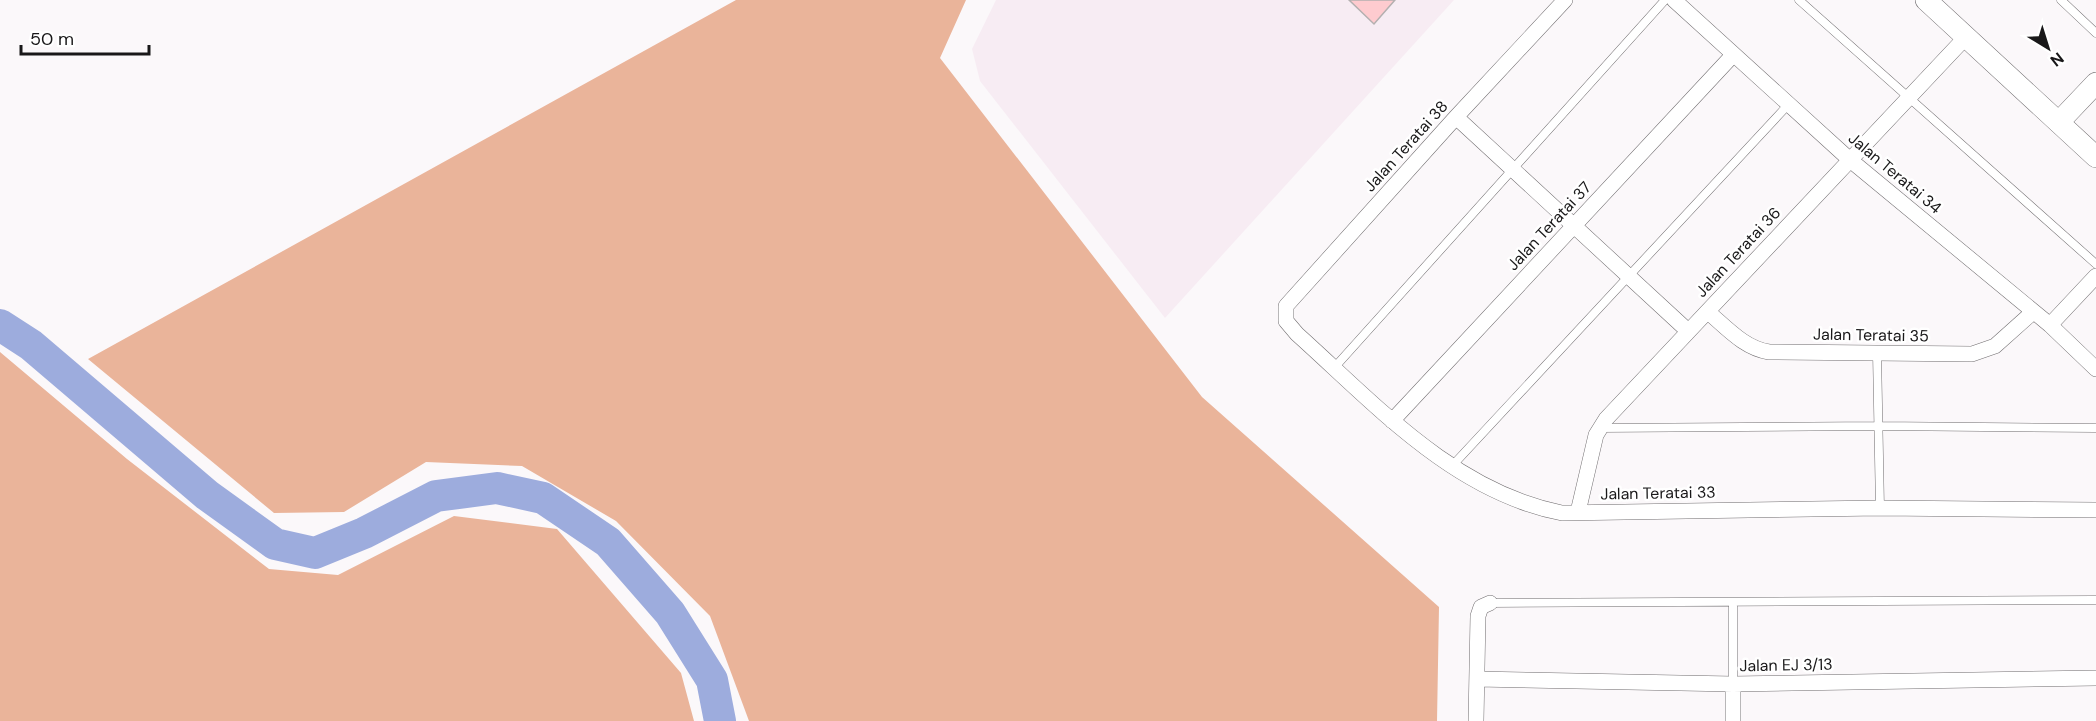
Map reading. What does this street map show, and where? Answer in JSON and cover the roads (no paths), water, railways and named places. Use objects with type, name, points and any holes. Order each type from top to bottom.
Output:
[{"type":"street","name":"Jalan Teratai 38","points":[[1286,321],[1286,306],[1565,0]]},
{"type":"street","name":"Jalan Teratai 34","points":[[1674,0],[1849,159],[2050,325],[2096,369]]},
{"type":"street","points":[[1926,0],[2096,157]]},
{"type":"street","name":"Jalan Teratai 36","points":[[1578,512],[1600,428],[1688,331],[1965,38]]},
{"type":"street","name":"Jalan Teratai 37","points":[[1392,421],[1733,55]]},
{"type":"street","points":[[2059,122],[2096,83]]},
{"type":"street","points":[[1456,117],[1688,331]]},
{"type":"street","points":[[2050,325],[2096,276]]},
{"type":"street","name":"Jalan Teratai 35","points":[[1708,312],[1757,350],[1972,354],[1984,352],[2004,340],[2034,312]]},
{"type":"street","name":"Jalan Teratai 33","points":[[1286,321],[1392,421],[1451,467],[1518,500],[1548,510],[1578,512],[1880,508],[2096,510]]},
{"type":"street","points":[[1476,721],[1479,611],[1490,603]]},
{"type":"street","name":"Jalan EJ 3/13","points":[[1477,679],[1733,684],[2096,678]]},
{"type":"street","points":[[1733,684],[1733,721]]},
{"type":"lane","points":[[1334,368],[1665,0]]},
{"type":"lane","points":[[1799,0],[2096,264]]},
{"type":"lane","points":[[2061,0],[2096,33]]},
{"type":"lane","points":[[1451,467],[1788,105]]},
{"type":"lane","points":[[1877,353],[1880,508]]},
{"type":"lane","points":[[1600,428],[1879,426],[2096,428]]},
{"type":"lane","points":[[1490,603],[2096,600]]},
{"type":"lane","points":[[1733,602],[1733,684]]},
{"type":"waterway","points":[[0,325],[31,345],[207,495],[275,544],[315,553],[364,533],[436,496],[497,488],[543,498],[608,542],[670,613],[712,680],[720,721]]}]
